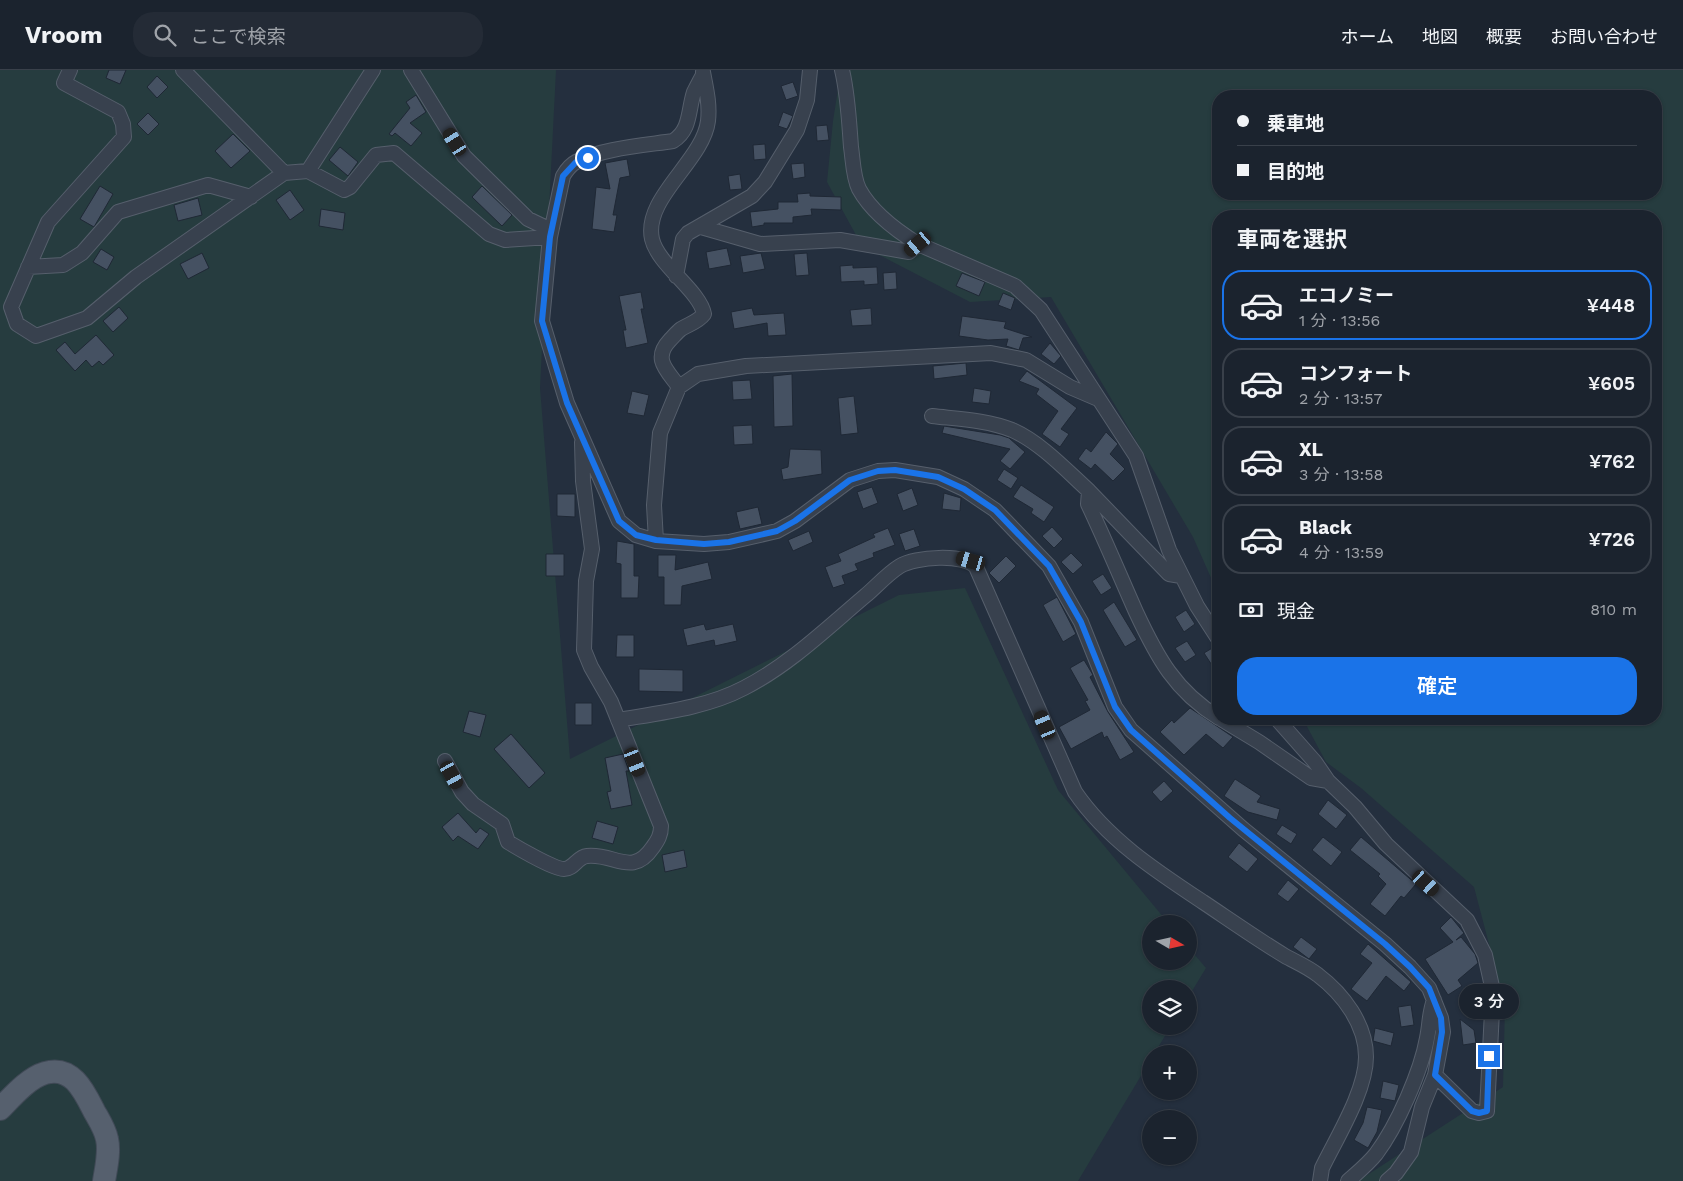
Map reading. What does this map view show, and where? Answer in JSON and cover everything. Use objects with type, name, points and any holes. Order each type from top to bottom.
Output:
[{"type":"main road","points":[[0,1109],[34,1078],[54,1072],[71,1076],[85,1093],[107,1139],[104,1181]]},
{"type":"street","points":[[70,70],[64,83],[118,112],[123,124],[124,137],[48,222],[28,267],[11,307],[17,324],[36,336],[87,318],[136,277],[284,173],[308,171],[344,190],[350,187],[376,155],[394,153],[489,234],[505,240],[550,234]]},
{"type":"street","points":[[183,70],[284,173]]},
{"type":"street","points":[[308,171],[373,70]]},
{"type":"street","points":[[411,70],[464,156],[528,219],[550,234]]},
{"type":"street","points":[[676,276],[683,239],[688,233],[752,196],[765,182],[797,130],[807,100],[810,70]]},
{"type":"street","points":[[842,70],[847,92],[854,168],[859,188],[870,204],[903,235],[918,244],[1015,286],[1041,310],[1136,456],[1169,550],[1181,576],[1212,628]]},
{"type":"street","points":[[703,72],[694,93],[687,124],[681,136],[673,141],[600,154],[576,162],[568,169],[563,176],[550,234],[542,321],[567,403],[619,521],[636,535],[656,540],[704,544],[729,542],[777,531],[795,521],[850,480],[878,471],[895,470],[938,477],[964,489],[995,510],[1049,566],[1081,622],[1115,707],[1131,730],[1230,818],[1385,944],[1429,988],[1441,1018],[1442,1032],[1435,1075],[1422,1107],[1411,1152],[1396,1173],[1387,1181]]},
{"type":"street","points":[[679,387],[663,366],[661,357],[664,347],[680,330],[700,319],[704,314],[702,306],[676,276],[652,240],[653,221],[662,196],[701,143],[708,122],[708,100],[703,72]]},
{"type":"street","points":[[28,267],[63,265],[82,253],[118,212],[208,185],[251,198]]},
{"type":"street","points":[[701,227],[760,244],[840,240],[909,252],[918,244]]},
{"type":"street","points":[[656,540],[654,505],[660,433],[679,387],[698,374],[746,366],[991,353],[1026,360],[1070,387],[1098,398]]},
{"type":"street","points":[[932,416],[992,424],[1014,431],[1053,458],[1089,491],[1169,574],[1181,576]]},
{"type":"street","points":[[446,761],[462,792],[473,804],[502,824],[508,842],[562,869],[572,866],[579,859],[588,856],[636,864],[645,858],[659,838],[661,826],[618,720],[584,650],[586,581],[592,549],[583,480],[582,436]]},
{"type":"street","points":[[1089,491],[1088,504],[1154,652],[1176,683],[1199,706],[1212,713]]},
{"type":"street","points":[[618,720],[710,701],[743,688],[791,658],[901,566],[930,558],[961,558],[971,561],[976,567],[1016,654],[1075,792],[1088,811],[1118,840],[1167,878],[1285,956],[1318,975],[1350,1008],[1362,1032],[1366,1056],[1363,1077],[1322,1168],[1320,1181]]},
{"type":"street","points":[[1231,725],[1311,778],[1328,781]]},
{"type":"street","points":[[1282,725],[1315,762],[1328,781],[1355,808],[1386,844],[1467,920],[1485,955],[1493,991],[1487,1111],[1479,1113],[1472,1111],[1435,1075]]},
{"type":"street","points":[[1348,1181],[1375,1155],[1392,1130],[1418,1066],[1427,1038],[1429,1015],[1434,1000]]},
{"type":"green space","points":[[0,70],[556,70],[540,388],[570,759],[899,595],[965,588],[1058,790],[1162,915],[1142,915],[1142,970],[1198,970],[1198,959],[1206,968],[1197,983],[1197,980],[1142,980],[1142,1035],[1166,1035],[1159,1045],[1142,1045],[1142,1074],[1078,1181],[0,1181]]},
{"type":"green space","points":[[841,70],[1683,70],[1683,1181],[1358,1181],[1503,1087],[1505,1005],[1474,887],[1361,788],[1326,762],[1306,725],[1662,725],[1662,210],[1212,210],[1212,580],[1193,537],[1051,297],[970,302],[862,246],[827,182],[833,121]]},
{"type":"building","points":[[109,70],[126,70],[120,84],[106,78]]},
{"type":"building","points":[[157,76],[168,87],[157,98],[147,87]]},
{"type":"building","points":[[793,82],[798,96],[786,100],[781,86]]},
{"type":"building","points":[[416,95],[426,112],[410,123],[422,133],[411,146],[395,133],[392,136],[389,134],[410,108],[406,102]]},
{"type":"building","points":[[783,112],[793,116],[787,129],[778,126]]},
{"type":"building","points":[[148,113],[159,124],[148,135],[137,124]]},
{"type":"building","points":[[827,125],[829,140],[817,141],[816,126]]},
{"type":"building","points":[[233,134],[250,151],[231,168],[215,151]]},
{"type":"building","points":[[765,144],[766,159],[754,160],[753,145]]},
{"type":"building","points":[[340,147],[358,162],[348,176],[329,160]]},
{"type":"building","points":[[627,159],[630,176],[620,178],[613,215],[617,215],[614,232],[592,229],[596,187],[610,189],[605,163]]},
{"type":"building","points":[[804,163],[805,177],[793,179],[791,164]]},
{"type":"building","points":[[740,174],[742,189],[730,190],[728,176]]},
{"type":"building","points":[[100,186],[113,194],[94,227],[80,219]]},
{"type":"building","points":[[482,186],[512,215],[502,226],[472,197]]},
{"type":"building","points":[[290,190],[304,210],[290,220],[276,200]]},
{"type":"building","points":[[810,193],[810,196],[841,197],[841,210],[811,209],[812,215],[793,217],[793,223],[764,223],[764,225],[752,227],[750,212],[778,209],[778,202],[798,202],[797,194]]},
{"type":"building","points":[[198,198],[202,215],[178,221],[174,205]]},
{"type":"building","points":[[321,209],[345,213],[343,230],[319,226]]},
{"type":"building","points":[[727,248],[731,265],[709,269],[706,252]]},
{"type":"building","points":[[101,249],[114,257],[107,270],[93,262]]},
{"type":"building","points":[[202,253],[209,268],[188,279],[180,264]]},
{"type":"building","points":[[761,253],[765,269],[743,273],[740,256]]},
{"type":"building","points":[[807,253],[809,275],[796,276],[794,254]]},
{"type":"building","points":[[853,265],[853,268],[877,267],[878,284],[864,285],[864,281],[841,282],[840,266]]},
{"type":"building","points":[[896,272],[897,289],[884,290],[883,273]]},
{"type":"building","points":[[962,273],[985,282],[979,296],[956,286]]},
{"type":"building","points":[[641,292],[644,309],[641,309],[648,343],[626,348],[623,330],[626,330],[619,296]]},
{"type":"building","points":[[1003,293],[1015,298],[1011,310],[998,305]]},
{"type":"building","points":[[119,307],[128,318],[113,332],[103,321]]},
{"type":"building","points":[[752,308],[754,315],[784,313],[786,335],[768,336],[767,323],[734,329],[731,312]]},
{"type":"building","points":[[871,308],[872,325],[852,326],[850,310]]},
{"type":"building","points":[[962,316],[1006,322],[1004,328],[1032,337],[1023,338],[1019,350],[1006,346],[1008,339],[988,340],[959,336]]},
{"type":"building","points":[[96,335],[114,355],[103,365],[99,361],[92,367],[86,360],[75,371],[56,350],[65,342],[75,354]]},
{"type":"building","points":[[1050,343],[1061,356],[1054,364],[1041,354]]},
{"type":"building","points":[[966,363],[967,375],[934,379],[933,366]]},
{"type":"building","points":[[1027,371],[1077,408],[1061,429],[1069,434],[1060,447],[1042,434],[1058,411],[1036,394],[1039,389],[1019,381]]},
{"type":"building","points":[[792,374],[793,426],[774,427],[773,376]]},
{"type":"building","points":[[750,380],[752,399],[733,400],[732,381]]},
{"type":"building","points":[[974,388],[991,391],[989,404],[972,402]]},
{"type":"building","points":[[632,391],[649,395],[644,416],[627,413]]},
{"type":"building","points":[[854,396],[858,433],[841,435],[838,398]]},
{"type":"building","points":[[752,425],[753,444],[734,445],[733,426]]},
{"type":"building","points":[[944,426],[1000,435],[1009,438],[1025,452],[1010,469],[1000,461],[1010,449],[942,433]]},
{"type":"building","points":[[1106,432],[1118,444],[1110,454],[1125,469],[1113,481],[1095,464],[1091,469],[1078,459],[1086,448],[1091,452]]},
{"type":"building","points":[[790,449],[821,450],[822,474],[783,480],[781,469],[788,467]]},
{"type":"building","points":[[1004,469],[1018,478],[1011,489],[997,480]]},
{"type":"building","points":[[1021,485],[1054,507],[1044,522],[1031,513],[1033,509],[1013,497]]},
{"type":"building","points":[[872,487],[878,503],[863,509],[857,492]]},
{"type":"building","points":[[912,488],[918,505],[903,511],[897,494]]},
{"type":"building","points":[[944,493],[961,498],[960,511],[942,509]]},
{"type":"building","points":[[557,494],[575,494],[575,517],[557,516]]},
{"type":"building","points":[[758,507],[762,524],[740,529],[736,512]]},
{"type":"building","points":[[1052,527],[1063,539],[1054,548],[1042,536]]},
{"type":"building","points":[[888,528],[895,545],[873,553],[874,557],[855,564],[858,570],[842,576],[845,584],[833,588],[825,567],[841,561],[838,554],[875,537],[873,534]]},
{"type":"building","points":[[914,529],[920,546],[905,551],[899,534]]},
{"type":"building","points":[[809,531],[813,542],[793,551],[788,540]]},
{"type":"building","points":[[617,541],[634,544],[634,576],[639,576],[638,598],[621,598],[621,564],[616,563]]},
{"type":"building","points":[[1071,553],[1083,565],[1073,574],[1061,562]]},
{"type":"building","points":[[546,554],[564,554],[564,576],[546,576]]},
{"type":"building","points":[[658,555],[676,555],[675,570],[708,562],[712,579],[682,586],[681,605],[664,605],[664,577],[658,577]]},
{"type":"building","points":[[1006,556],[1016,566],[999,583],[989,573]]},
{"type":"building","points":[[1103,574],[1112,588],[1101,595],[1092,581]]},
{"type":"building","points":[[1057,597],[1076,634],[1063,642],[1043,605]]},
{"type":"building","points":[[1114,602],[1137,640],[1125,647],[1103,610]]},
{"type":"building","points":[[1186,610],[1195,624],[1184,632],[1175,617]]},
{"type":"building","points":[[704,624],[706,630],[733,624],[737,641],[715,646],[714,640],[687,646],[683,629]]},
{"type":"building","points":[[617,635],[634,635],[634,657],[616,657]]},
{"type":"building","points":[[1187,641],[1196,655],[1185,662],[1175,648]]},
{"type":"building","points":[[1212,648],[1212,665],[1204,653]]},
{"type":"building","points":[[1084,660],[1093,675],[1090,677],[1108,712],[1134,752],[1120,760],[1107,736],[1104,738],[1102,732],[1071,749],[1059,727],[1090,710],[1085,701],[1088,700],[1070,668]]},
{"type":"building","points":[[639,669],[683,670],[683,692],[639,691]]},
{"type":"building","points":[[575,703],[592,703],[592,725],[575,725]]},
{"type":"building","points":[[1190,708],[1212,723],[1212,725],[1215,725],[1233,737],[1223,748],[1206,734],[1184,755],[1160,732],[1172,720],[1174,723]]},
{"type":"building","points":[[469,711],[486,715],[480,737],[463,732]]},
{"type":"building","points":[[511,734],[545,773],[529,788],[494,749]]},
{"type":"building","points":[[623,754],[629,771],[626,771],[632,805],[611,809],[607,792],[611,791],[605,758]]},
{"type":"building","points":[[1235,779],[1261,796],[1257,802],[1280,809],[1277,820],[1248,812],[1224,796]]},
{"type":"building","points":[[1164,781],[1173,791],[1161,802],[1152,792]]},
{"type":"building","points":[[1328,800],[1347,815],[1336,829],[1318,814]]},
{"type":"building","points":[[458,813],[476,833],[480,828],[489,834],[478,849],[458,836],[453,841],[442,827]]},
{"type":"building","points":[[597,821],[618,827],[613,844],[592,838]]},
{"type":"building","points":[[1282,825],[1297,834],[1291,844],[1276,834]]},
{"type":"building","points":[[1323,837],[1342,852],[1331,866],[1312,850]]},
{"type":"building","points":[[1361,837],[1416,884],[1404,898],[1401,896],[1385,916],[1370,904],[1386,884],[1378,876],[1380,874],[1350,850]]},
{"type":"building","points":[[1239,843],[1258,859],[1247,872],[1228,857]]},
{"type":"building","points":[[684,850],[687,867],[665,872],[662,855]]},
{"type":"building","points":[[1288,880],[1299,889],[1288,902],[1277,894]]},
{"type":"building","points":[[1451,917],[1464,933],[1456,940],[1461,937],[1475,954],[1478,963],[1458,980],[1462,986],[1448,995],[1425,959],[1453,942],[1440,928]]},
{"type":"building","points":[[1301,937],[1317,949],[1309,959],[1293,947]]},
{"type":"building","points":[[1368,944],[1411,982],[1404,991],[1386,976],[1367,1001],[1351,989],[1372,963],[1360,954]]},
{"type":"building","points":[[1481,995],[1483,1007],[1467,1013],[1463,1001]]},
{"type":"building","points":[[1411,1005],[1414,1025],[1401,1027],[1398,1007]]},
{"type":"building","points":[[1460,1019],[1474,1030],[1476,1043],[1463,1045]]},
{"type":"building","points":[[1375,1028],[1394,1033],[1391,1046],[1373,1041]]},
{"type":"building","points":[[1383,1081],[1399,1085],[1395,1101],[1380,1098]]},
{"type":"building","points":[[1367,1107],[1382,1110],[1377,1132],[1368,1148],[1354,1140],[1363,1123]]},
{"type":"route","points":[[588,158],[576,162],[563,176],[550,237],[542,321],[567,403],[619,521],[636,535],[656,540],[704,544],[729,542],[777,531],[795,521],[850,480],[878,471],[895,470],[938,477],[964,489],[995,510],[1049,566],[1081,622],[1115,707],[1131,730],[1230,818],[1385,944],[1429,988],[1441,1018],[1442,1032],[1435,1075],[1472,1111],[1479,1113],[1487,1111],[1489,1056]]}]
